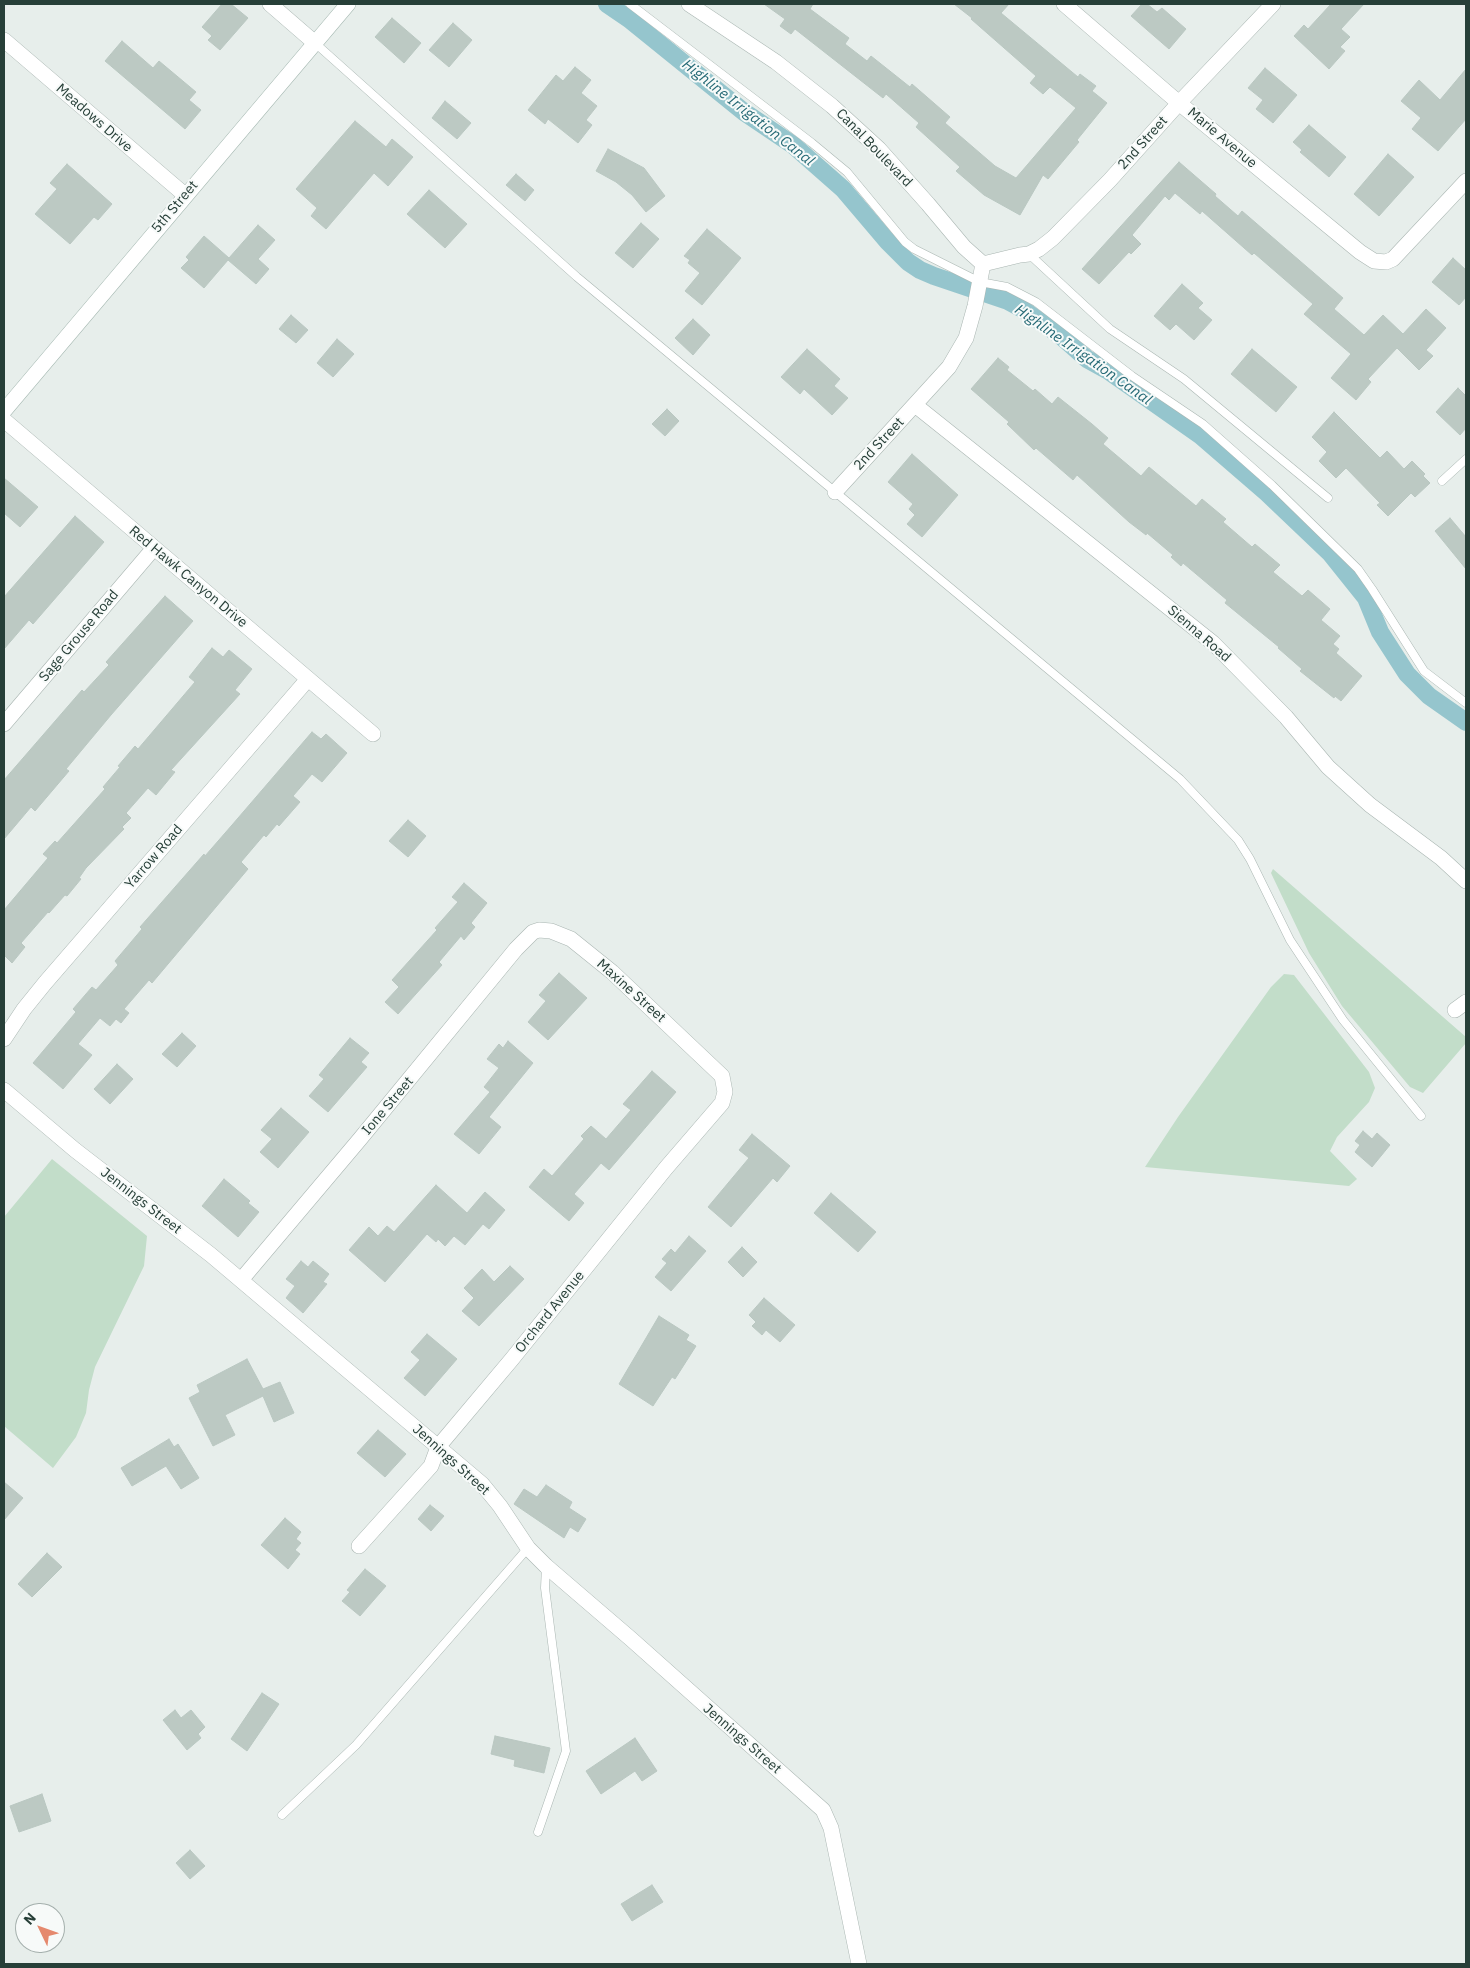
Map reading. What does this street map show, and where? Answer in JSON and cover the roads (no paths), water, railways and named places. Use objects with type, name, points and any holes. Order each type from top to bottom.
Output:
[{"type":"street","points":[[270,4],[315,43]]},
{"type":"street","name":"5th Street","points":[[4,411],[348,4]]},
{"type":"street","name":"Canal Boulevard","points":[[689,4],[776,62],[840,112],[879,149],[964,247],[983,264]]},
{"type":"street","name":"Marie Avenue","points":[[1064,4],[1179,102],[1360,252],[1374,261],[1386,262],[1398,254],[1466,181]]},
{"type":"street","name":"2nd Street","points":[[1029,254],[1039,249],[1072,220],[1179,102],[1273,4]]},
{"type":"street","name":"Meadows Drive","points":[[4,40],[185,195]]},
{"type":"street","points":[[983,264],[1029,254]]},
{"type":"street","name":"2nd Street","points":[[835,492],[949,367],[966,338],[975,306],[983,264]]},
{"type":"street","name":"Sienna Road","points":[[915,405],[1213,643],[1286,717],[1328,767],[1370,805],[1441,858],[1466,881]]},
{"type":"street","name":"Red Hawk Canyon Drive","points":[[4,420],[373,734]]},
{"type":"street","name":"Sage Grouse Road","points":[[4,724],[154,548]]},
{"type":"street","name":"Yarrow Road","points":[[4,1039],[24,1009],[45,983],[308,679]]},
{"type":"street","name":"Maxine Street","points":[[533,932],[539,930],[551,931],[571,940],[612,972],[719,1072]]},
{"type":"street","name":"Ione Street","points":[[241,1280],[403,1088],[516,949],[533,932]]},
{"type":"street","name":"Orchard Avenue","points":[[359,1546],[431,1466],[438,1447],[518,1352],[660,1175],[722,1103],[725,1089],[724,1080],[719,1072]]},
{"type":"street","name":"Jennings Street","points":[[4,1090],[75,1150],[241,1280],[482,1484],[500,1506],[528,1548],[546,1566],[823,1810],[831,1828],[859,1964]]},
{"type":"lane","points":[[630,4],[812,143],[847,172],[905,242],[914,249],[980,282],[1008,287],[1036,302],[1084,337],[1132,376],[1203,424],[1272,485],[1358,569],[1424,671],[1466,703]]},
{"type":"lane","points":[[315,43],[577,277],[1180,779],[1238,840],[1250,859],[1290,940],[1338,1012],[1422,1116]]},
{"type":"lane","points":[[1029,254],[1110,329],[1184,379],[1328,498]]},
{"type":"lane","points":[[1442,481],[1466,459]]},
{"type":"lane","points":[[282,1815],[356,1745],[528,1548]]},
{"type":"lane","points":[[538,1832],[566,1751],[545,1588],[546,1566]]},
{"type":"waterway","name":"Highline Irrigation Canal","points":[[607,4],[629,19],[744,112],[793,145],[843,189],[888,242],[908,262],[934,276],[1008,301],[1021,308],[1061,336],[1087,359],[1107,370],[1201,436],[1267,493],[1330,553],[1366,598],[1380,632],[1407,674],[1429,696],[1466,722]]}]
